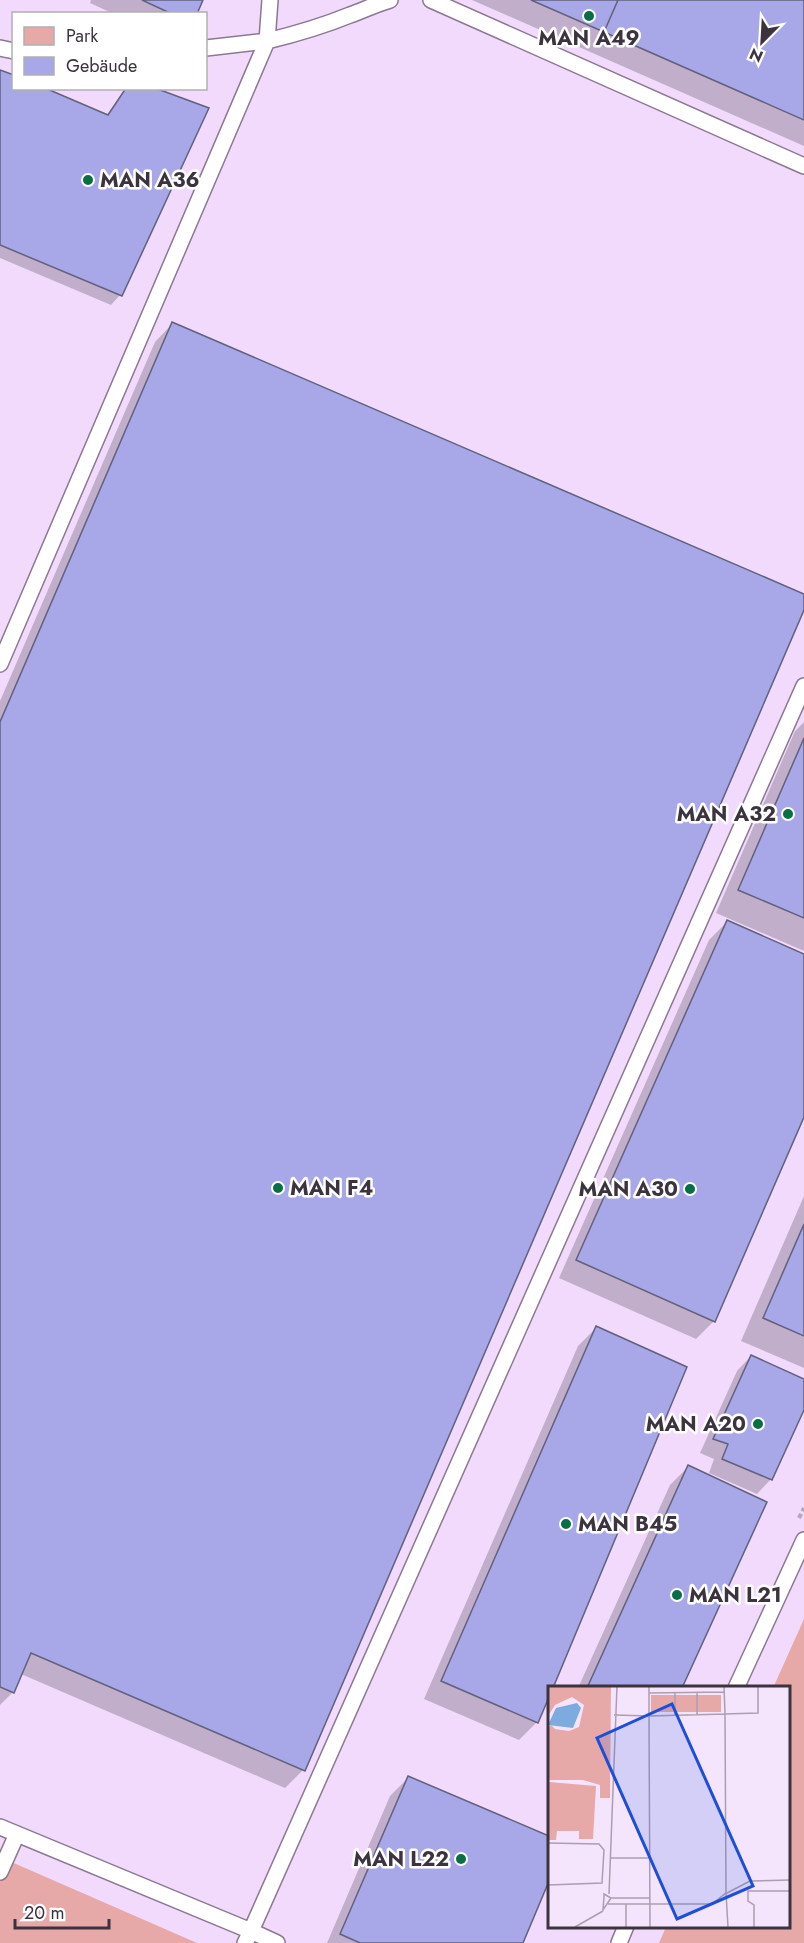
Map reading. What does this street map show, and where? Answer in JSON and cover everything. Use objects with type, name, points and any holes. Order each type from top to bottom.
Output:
[{"type":"lane","points":[[0,664],[267,41],[270,0]]},
{"type":"lane","points":[[207,48],[267,41],[295,34],[390,0]]},
{"type":"lane","points":[[431,0],[804,166]]},
{"type":"lane","points":[[248,1937],[804,686]]},
{"type":"lane","points":[[737,1686],[804,1540]]},
{"type":"lane","points":[[0,1827],[248,1937],[277,1943]]},
{"type":"lane","points":[[0,1872],[17,1834]]},
{"type":"lane","points":[[619,1943],[625,1928]]},
{"type":"shaded area","points":[[0,0],[804,0],[804,1837],[789,1686],[548,1686],[548,1928],[754,1928],[746,1943],[0,1943]]},
{"type":"green space","points":[[804,1619],[804,1943],[659,1943],[666,1928],[789,1928],[789,1686],[774,1686]]},
{"type":"green space","points":[[0,1857],[197,1943],[0,1943]]},
{"type":"building","points":[[142,0],[203,0],[198,12],[168,12]]},
{"type":"building","name":"MAN A49","points":[[531,0],[618,0],[604,32]]},
{"type":"building","points":[[618,0],[804,0],[804,120],[604,32]]},
{"type":"building","name":"MAN A36","points":[[0,70],[12,74],[12,90],[50,90],[108,115],[125,90],[160,90],[209,108],[122,296],[0,245]]},
{"type":"building","name":"MAN F4","points":[[172,322],[804,594],[804,610],[305,1771],[31,1653],[14,1693],[0,1687],[0,722]]},
{"type":"building","name":"MAN A32","points":[[804,738],[804,918],[738,890]]},
{"type":"building","name":"MAN A30","points":[[727,920],[804,954],[804,1117],[715,1322],[576,1260]]},
{"type":"building","points":[[804,1224],[804,1336],[763,1318]]},
{"type":"building","name":"MAN B45","points":[[596,1326],[687,1367],[554,1686],[548,1686],[548,1699],[538,1723],[441,1681]]},
{"type":"building","name":"MAN A20","points":[[751,1355],[804,1379],[804,1410],[772,1480],[722,1459],[728,1444],[713,1439]]},
{"type":"building","name":"MAN L21","points":[[688,1465],[767,1502],[683,1686],[588,1686]]},
{"type":"building","name":"MAN L22","points":[[408,1776],[548,1836],[548,1883],[523,1943],[360,1943],[340,1934]]},
{"type":"place","name":"MAN A49","points":[[589,16]]},
{"type":"place","name":"MAN A36","points":[[88,180]]},
{"type":"place","name":"MAN A32","points":[[788,814]]},
{"type":"place","name":"MAN F4","points":[[278,1188]]},
{"type":"place","name":"MAN A30","points":[[690,1189]]},
{"type":"place","name":"MAN A20","points":[[758,1424]]},
{"type":"place","name":"MAN B45","points":[[566,1524]]},
{"type":"place","name":"MAN L21","points":[[677,1595]]},
{"type":"place","name":"MAN L22","points":[[461,1859]]}]
